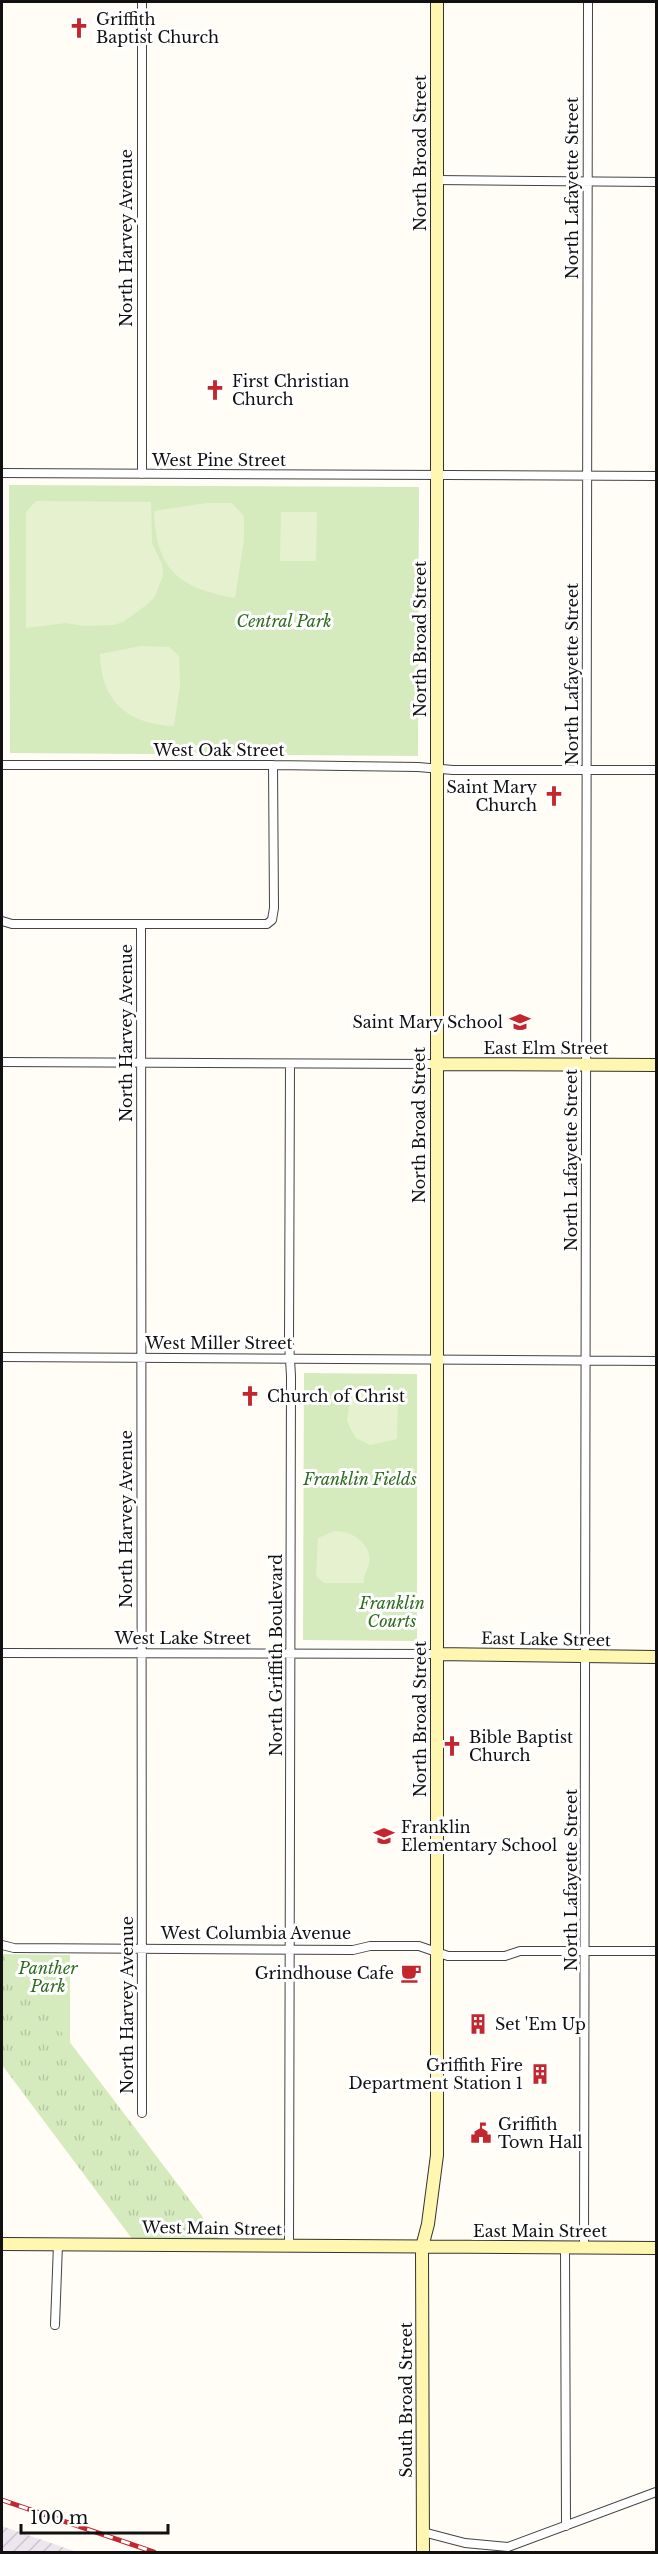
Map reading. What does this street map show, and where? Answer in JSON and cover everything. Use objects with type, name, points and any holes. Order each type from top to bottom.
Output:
[{"type":"street","name":"North Harvey Avenue","points":[[142,2],[142,474]]},
{"type":"street","name":"North Broad Street","points":[[422,2247],[428,2224],[437,2155],[435,1064],[437,2]]},
{"type":"street","name":"North Lafayette Street","points":[[584,2247],[588,2]]},
{"type":"street","points":[[437,180],[657,182]]},
{"type":"street","name":"West Pine Street","points":[[2,473],[657,476]]},
{"type":"street","name":"West Oak Street","points":[[2,765],[273,765],[586,771],[657,770]]},
{"type":"street","points":[[2,922],[258,925],[272,920],[274,908],[273,765]]},
{"type":"street","name":"North Harvey Avenue","points":[[141,924],[142,2113]]},
{"type":"street","points":[[2,1062],[435,1064]]},
{"type":"street","name":"North Griffith Boulevard","points":[[289,2246],[290,1064]]},
{"type":"street","name":"East Elm Street","points":[[435,1064],[657,1065]]},
{"type":"street","name":"West Miller Street","points":[[2,1357],[657,1361]]},
{"type":"street","name":"West Lake Street","points":[[2,1653],[436,1654]]},
{"type":"street","name":"East Lake Street","points":[[436,1654],[657,1657]]},
{"type":"street","name":"West Columbia Avenue","points":[[2,1945],[14,1948],[290,1950],[419,1946],[448,1956],[505,1956],[520,1951],[657,1952]]},
{"type":"street","name":"West Main Street","points":[[2,2244],[422,2247]]},
{"type":"street","points":[[55,2325],[58,2244]]},
{"type":"street","name":"East Main Street","points":[[422,2247],[657,2248]]},
{"type":"street","name":"South Broad Street","points":[[422,2247],[423,2553]]},
{"type":"street","points":[[565,2247],[566,2526]]},
{"type":"street","points":[[423,2532],[465,2543],[505,2548],[657,2492]]},
{"type":"shaded area","points":[[2,2526],[77,2552],[2,2552]]},
{"type":"green space","name":"Central Park","points":[[9,485],[419,487],[418,756],[10,753]]},
{"type":"green space","points":[[36,501],[151,502],[152,543],[162,564],[163,576],[154,598],[123,622],[114,625],[84,626],[66,623],[26,628],[26,512]]},
{"type":"green space","points":[[207,503],[232,503],[244,516],[244,540],[235,598],[216,594],[185,582],[174,573],[160,548],[154,511]]},
{"type":"green space","points":[[281,512],[317,512],[316,561],[280,561]]},
{"type":"green space","points":[[141,646],[169,647],[179,656],[180,685],[174,726],[143,721],[131,715],[120,707],[106,685],[100,654]]},
{"type":"green space","name":"Franklin Fields","points":[[304,1373],[417,1374],[417,1641],[303,1640]]},
{"type":"green space","points":[[352,1392],[392,1393],[398,1399],[397,1439],[370,1445],[356,1438],[347,1420]]},
{"type":"green space","points":[[335,1531],[354,1536],[368,1550],[369,1564],[364,1583],[324,1583],[316,1576],[318,1538]]},
{"type":"green space","points":[[2,1953],[224,2245],[136,2244],[2,2065]]},
{"type":"green space","name":"Panther Park","points":[[2,1954],[70,1955],[70,2043]]},
{"type":"railway","points":[[2,2500],[154,2552]]},
{"type":"place","name":"Griffith Baptist Church","points":[[79,28]]},
{"type":"place","name":"First Christian Church","points":[[215,390]]},
{"type":"place","name":"Saint Mary Church","points":[[554,796]]},
{"type":"place","name":"Saint Mary School","points":[[520,1022]]},
{"type":"place","name":"Church of Christ","points":[[250,1396]]},
{"type":"place","name":"Bible Baptist Church","points":[[452,1746]]},
{"type":"place","name":"Franklin Elementary School","points":[[384,1836]]},
{"type":"place","name":"Grindhouse Cafe","points":[[411,1973]]},
{"type":"place","name":"Set 'Em Up","points":[[478,2024]]},
{"type":"place","name":"Griffith Fire Department Station 1","points":[[540,2074]]},
{"type":"place","name":"Griffith Town Hall","points":[[481,2133]]},
{"type":"park label","name":"Franklin Courts","points":[[392,1612]]}]
